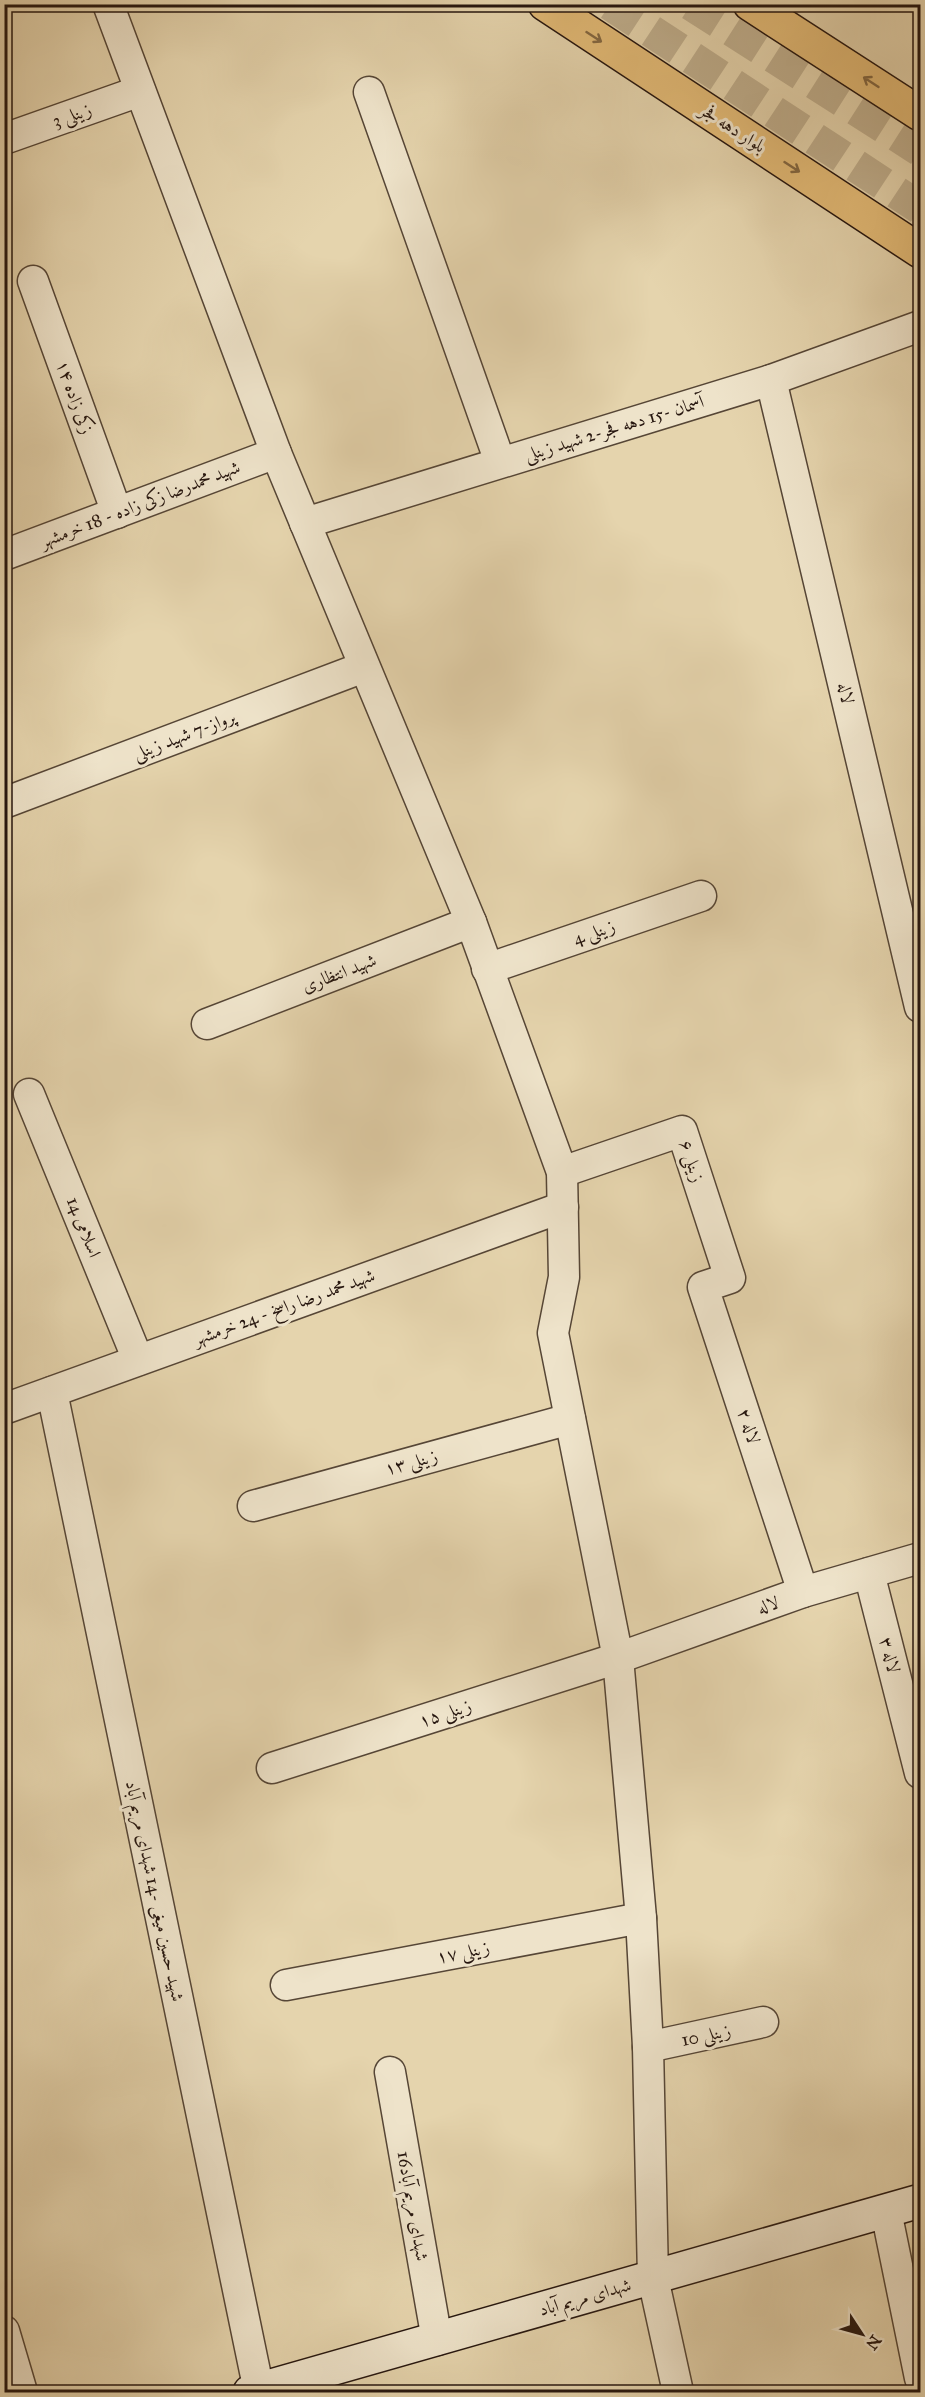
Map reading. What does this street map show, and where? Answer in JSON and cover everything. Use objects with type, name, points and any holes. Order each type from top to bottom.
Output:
[{"type":"main road","name":"بلوار دهه فجر","points":[[545,4],[921,251]]},
{"type":"main road","points":[[750,4],[921,114]]},
{"type":"main road","name":"شهدای مریم آباد","points":[[255,2392],[921,2201]]},
{"type":"street","points":[[108,4],[276,453],[471,922],[562,1172],[564,1276],[553,1333],[618,1658],[641,1918],[648,2047],[653,2278],[678,2392]]},
{"type":"street","name":"زینلی 3","points":[[4,139],[141,91]]},
{"type":"street","points":[[369,92],[500,462]]},
{"type":"street","name":"زکی زاده ۱۴","points":[[33,280],[117,513]]},
{"type":"street","name":"آسمان -15 دهه فجر-2 شهید زینلی","points":[[305,523],[771,380],[921,326]]},
{"type":"street","name":"لاله","points":[[771,380],[921,1007]]},
{"type":"street","name":"شهید محمدرضا زکی زاده - 18 خرمشهر","points":[[4,555],[276,453]]},
{"type":"street","name":"پرواز-7 شهید زینلی","points":[[4,803],[364,667]]},
{"type":"street","name":"زینلی 4","points":[[487,969],[701,896]]},
{"type":"street","name":"شهید انتظاری","points":[[207,1024],[471,922]]},
{"type":"street","name":"اسلامی 14","points":[[29,1094],[138,1360]]},
{"type":"street","name":"زینلی ۶","points":[[562,1172],[682,1131],[730,1278]]},
{"type":"street","name":"شهید محمد رضا راسخ - 24 خرمشهر","points":[[4,1409],[563,1207]]},
{"type":"street","name":"لاله ۲","points":[[730,1278],[703,1287],[803,1592]]},
{"type":"street","name":"شهید حسین میغی -14 شهدای مریم آباد","points":[[52,1392],[255,2392]]},
{"type":"street","name":"زینلی ۱۳","points":[[253,1506],[570,1419]]},
{"type":"street","name":"لاله","points":[[618,1658],[803,1592],[921,1558]]},
{"type":"street","name":"لاله ۳","points":[[869,1573],[921,1773]]},
{"type":"street","name":"زینلی ۱۵","points":[[272,1768],[618,1658]]},
{"type":"street","name":"زینلی ۱۷","points":[[286,1985],[641,1918]]},
{"type":"street","name":"زینلی 10","points":[[648,2047],[763,2022]]},
{"type":"street","name":"16شهدای مریم آباد","points":[[390,2072],[437,2340]]},
{"type":"street","points":[[886,2211],[921,2378]]},
{"type":"street","points":[[4,2331],[22,2392]]},
{"type":"tunnel","points":[[610,4],[920,208]]},
{"type":"tunnel","points":[[691,4],[920,150]]}]
